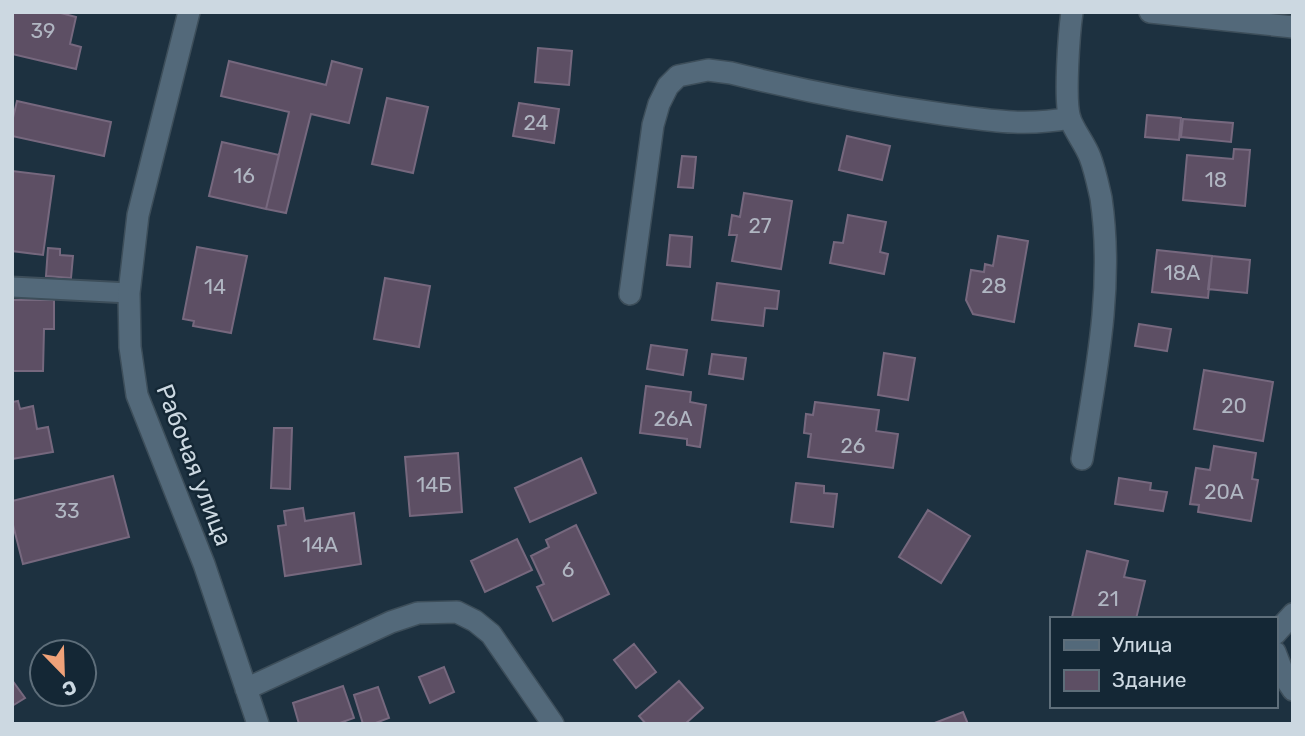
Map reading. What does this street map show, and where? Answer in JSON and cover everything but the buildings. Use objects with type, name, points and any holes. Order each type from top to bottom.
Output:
[{"type":"street","name":"Рабочая улица","points":[[189,12],[138,215],[129,293],[130,347],[137,395],[204,564],[258,724]]},
{"type":"street","points":[[1072,12],[1069,43],[1070,118],[1090,157],[1096,176],[1101,199],[1105,256],[1104,314],[1082,459]]},
{"type":"street","points":[[1150,12],[1293,27]]},
{"type":"street","points":[[630,295],[653,125],[668,86],[678,76],[708,70],[730,73],[880,105],[1014,123],[1041,123],[1070,118]]},
{"type":"street","points":[[246,689],[391,622],[418,613],[457,612],[475,621],[491,634],[553,724]]},
{"type":"street","points":[[1277,632],[1293,614]]},
{"type":"street","points":[[1277,656],[1293,690]]},
{"type":"lane","points":[[12,287],[129,293]]}]
